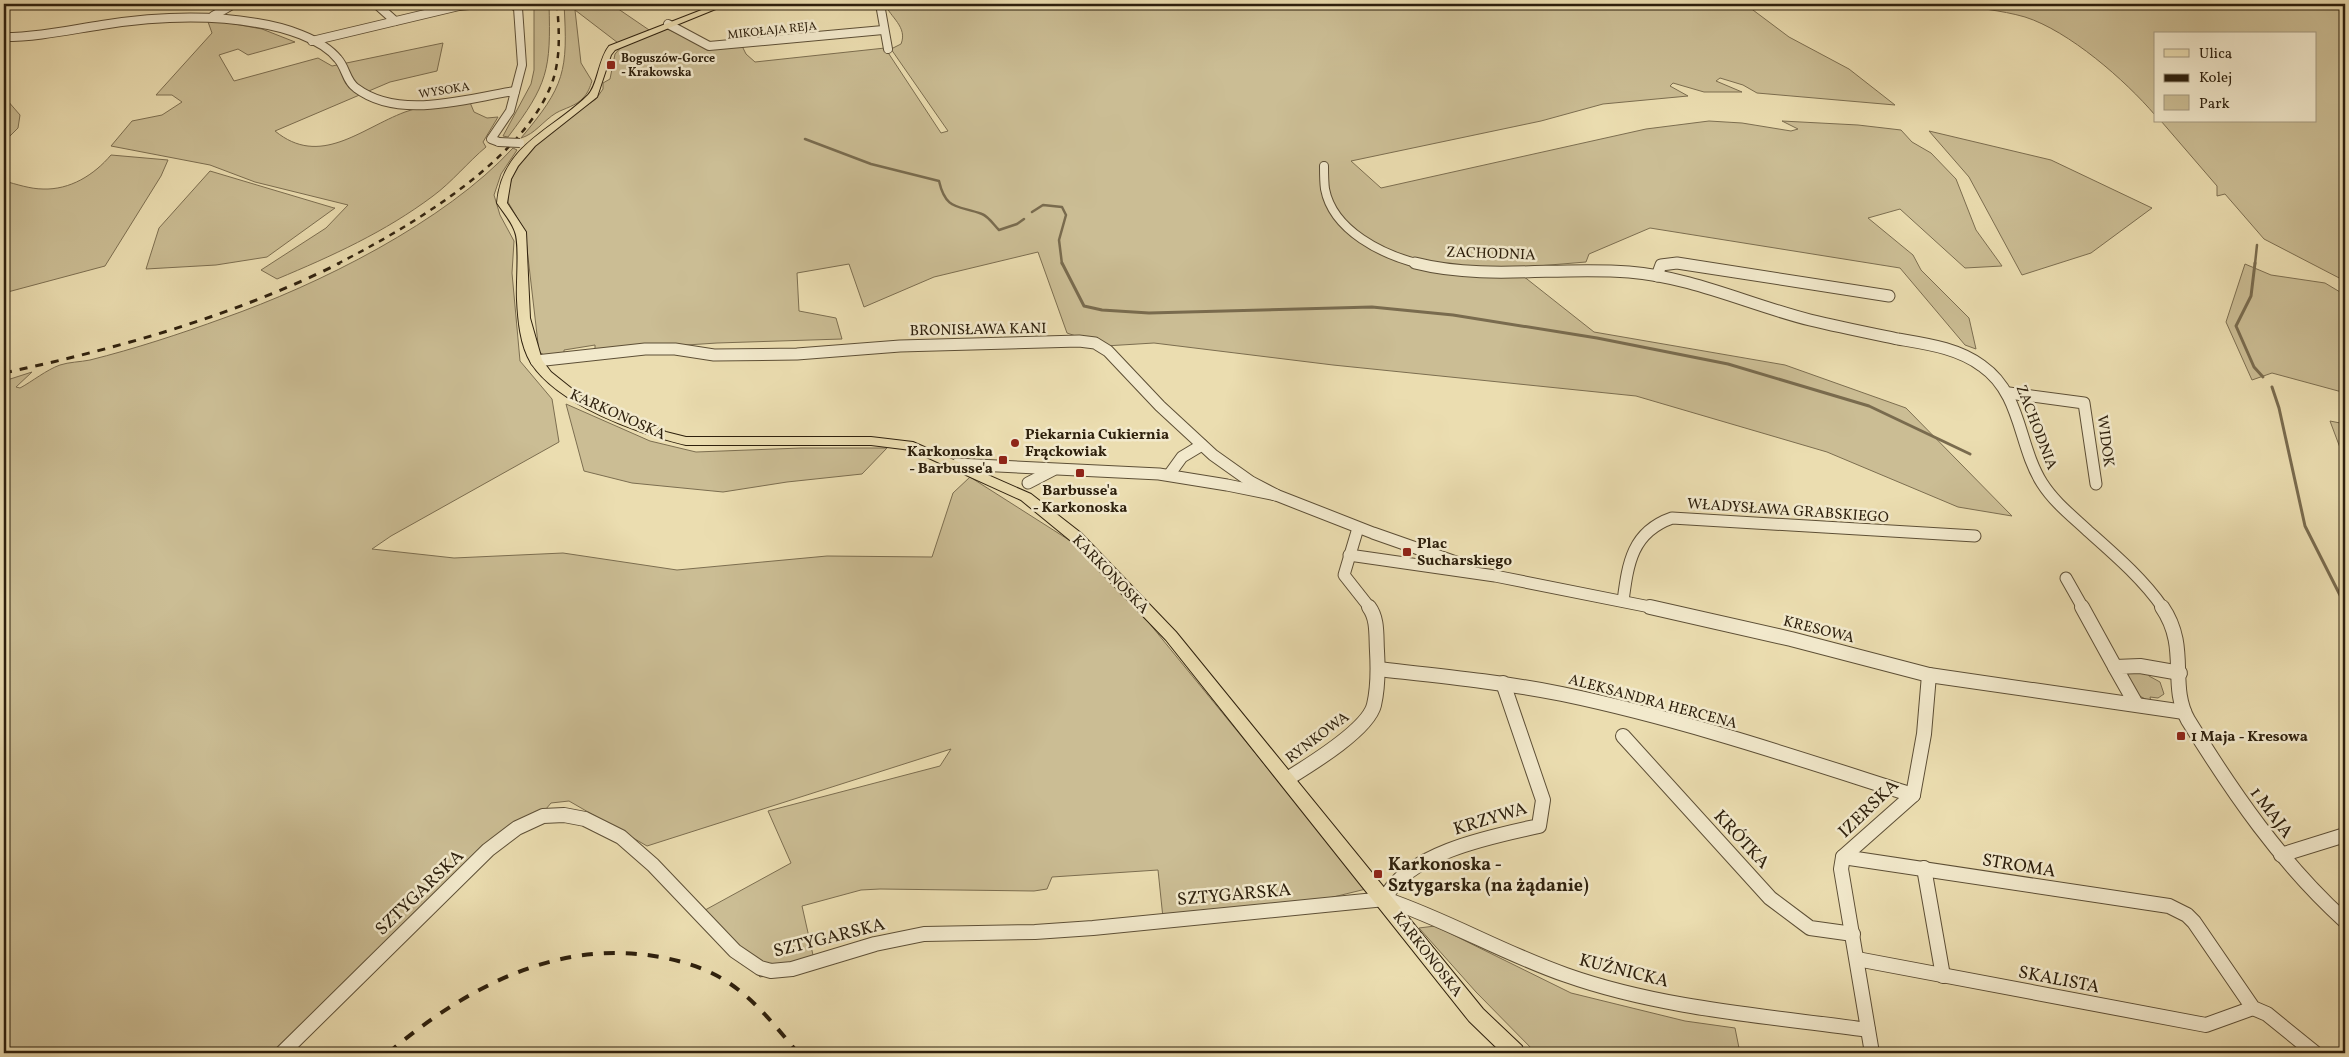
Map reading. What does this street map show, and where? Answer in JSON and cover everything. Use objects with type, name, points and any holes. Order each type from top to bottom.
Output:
[{"type":"main road","points":[[666,25],[724,4]]},
{"type":"main road","name":"KARKONOSKA","points":[[666,25],[618,44],[607,54],[594,95],[526,145],[506,179],[502,203],[520,232],[523,248],[521,276],[524,318],[536,361],[563,390],[662,436],[686,441],[713,442],[767,440],[893,443],[913,446],[1027,490],[1076,537],[1146,610],[1208,681],[1385,899],[1476,1015],[1515,1053]]},
{"type":"street","points":[[213,16],[234,4]]},
{"type":"street","points":[[376,4],[395,21]]},
{"type":"street","points":[[4,37],[31,36],[139,21],[213,16],[275,27],[312,41],[395,21],[479,4]]},
{"type":"street","points":[[512,4],[518,8],[522,65],[510,111],[491,139],[492,141],[526,145]]},
{"type":"street","points":[[880,4],[883,30],[888,49]]},
{"type":"street","name":"MIKOŁAJA REJA","points":[[666,25],[709,46],[727,46],[883,30]]},
{"type":"street","name":"WYSOKA","points":[[312,41],[331,52],[340,61],[345,75],[356,88],[390,103],[413,106],[516,91]]},
{"type":"street","name":"ZACHODNIA","points":[[1324,166],[1325,191],[1332,208],[1356,234],[1381,250],[1416,263],[1455,271],[1617,270],[1657,276],[1694,284],[1800,317],[1937,346],[1982,366],[1998,378],[2009,392],[2030,460],[2043,486],[2054,500],[2131,572],[2156,599],[2168,616],[2177,636],[2181,655],[2180,674],[2184,712]]},
{"type":"street","points":[[1657,276],[1662,265],[1678,263],[1889,296]]},
{"type":"street","name":"BRONISŁAWA KANI","points":[[623,351],[660,349],[714,354],[797,354],[900,346],[1079,341],[1095,343],[1108,351],[1122,364],[1160,406],[1202,445],[1251,482],[1276,495]]},
{"type":"street","points":[[536,361],[623,351]]},
{"type":"street","name":"WIDOK","points":[[2009,392],[2084,403],[2096,484]]},
{"type":"street","points":[[1164,475],[1188,452],[1202,445]]},
{"type":"street","points":[[957,464],[1164,475],[1203,480],[1276,495],[1373,534],[1495,576]]},
{"type":"street","points":[[1021,467],[1027,490]]},
{"type":"street","points":[[1027,490],[1042,474],[1058,469]]},
{"type":"street","name":"WŁADYSŁAWA GRABSKIEGO","points":[[1623,601],[1627,564],[1638,544],[1652,527],[1672,518],[1975,536]]},
{"type":"street","points":[[1358,528],[1349,555],[1495,576]]},
{"type":"street","name":"RYNKOWA","points":[[1287,779],[1324,756],[1360,726],[1374,707],[1378,669],[1375,615],[1344,575],[1349,555]]},
{"type":"street","name":"KRESOWA","points":[[1495,576],[1623,601],[1791,639],[1929,675],[2184,712]]},
{"type":"street","points":[[2066,578],[2136,704]]},
{"type":"street","points":[[2115,667],[2140,666],[2180,674]]},
{"type":"street","name":"ALEKSANDRA HERCENA","points":[[1378,669],[1503,683],[1562,694],[1644,714],[1793,756],[1913,795]]},
{"type":"street","name":"IZERSKA","points":[[1872,1053],[1841,869],[1843,857],[1913,795],[1924,734],[1929,675]]},
{"type":"street","name":"KRZYWA","points":[[1385,899],[1391,886],[1403,875],[1442,854],[1476,840],[1539,826],[1543,800],[1503,683]]},
{"type":"street","name":"1 MAJA","points":[[2184,712],[2246,812],[2306,884],[2345,921]]},
{"type":"street","name":"KRÓTKA","points":[[1623,736],[1770,898],[1810,928],[1853,934]]},
{"type":"street","name":"SZTYGARSKA","points":[[282,1053],[399,936],[499,842],[531,820],[542,816],[584,820],[603,827],[624,839],[659,870],[717,934],[754,965],[766,971],[792,968],[866,946],[925,934],[1051,931],[1385,899]]},
{"type":"street","points":[[2281,855],[2345,835]]},
{"type":"street","name":"STROMA","points":[[1843,857],[1924,868],[2121,901],[2170,906],[2187,915],[2194,922],[2253,1008]]},
{"type":"street","points":[[1924,868],[1943,976]]},
{"type":"street","name":"KUŹNICKA","points":[[1385,899],[1420,911],[1565,975],[1600,986],[1689,1004],[1868,1030]]},
{"type":"street","name":"SKALISTA","points":[[1857,958],[2206,1025],[2253,1008]]},
{"type":"street","points":[[2253,1008],[2267,1014],[2316,1053]]},
{"type":"green space","points":[[534,4],[549,4],[549,45],[544,75],[532,103],[508,137],[503,136],[531,84],[534,70]]},
{"type":"green space","points":[[564,4],[611,4],[655,34],[667,29],[708,47],[742,46],[746,54],[755,62],[885,48],[941,133],[948,131],[891,49],[901,44],[903,38],[898,22],[885,4],[1745,4],[1789,37],[1849,69],[1895,105],[1757,93],[1743,85],[1720,78],[1716,81],[1742,92],[1704,92],[1673,83],[1670,86],[1688,96],[1603,104],[1541,121],[1351,161],[1381,188],[1646,129],[1709,121],[1742,123],[1791,131],[1798,129],[1782,121],[1858,125],[1901,130],[1912,142],[1931,153],[1956,179],[1976,230],[2002,266],[1965,268],[1900,209],[1868,218],[1913,255],[1921,270],[1969,318],[1976,349],[1965,345],[1900,268],[1650,228],[1589,254],[1586,262],[1513,268],[1594,332],[1785,365],[1906,408],[2012,516],[1958,507],[1827,452],[1636,396],[1333,365],[1154,343],[1105,346],[1067,333],[1038,252],[934,277],[864,307],[849,264],[797,273],[799,311],[836,318],[842,339],[717,343],[595,351],[595,345],[564,350],[564,355],[546,356],[539,352],[525,231],[508,202],[508,191],[512,178],[522,160],[544,135],[596,99],[603,89],[603,83],[610,79],[615,54],[622,46],[575,10],[581,63],[592,81],[590,88],[580,101],[551,116],[531,134],[521,138],[547,105],[560,77],[564,62],[565,46]]},
{"type":"green space","points":[[1950,4],[2345,4],[2345,281],[2264,239],[2225,194],[2217,196],[2217,186],[2162,122],[2316,122],[2316,32],[2154,32],[2154,114],[2112,72],[2060,33],[2025,17]]},
{"type":"green space","points":[[207,19],[262,29],[295,42],[248,55],[238,49],[219,55],[234,81],[318,58],[332,66],[443,43],[437,71],[390,82],[275,131],[292,142],[308,146],[324,146],[340,142],[405,112],[428,106],[469,100],[474,112],[487,118],[498,117],[483,142],[486,147],[433,196],[377,232],[277,279],[261,270],[326,228],[348,205],[255,182],[210,165],[111,146],[132,121],[162,115],[182,102],[172,95],[156,95],[212,33]]},
{"type":"green space","points":[[4,99],[20,115],[18,128],[4,142]]},
{"type":"green space","points":[[1929,131],[2051,160],[2152,208],[2091,253],[2022,275],[1969,177]]},
{"type":"green space","points":[[513,148],[517,150],[501,174],[494,195],[500,215],[514,241],[512,273],[520,361],[552,399],[559,442],[391,536],[372,549],[454,558],[563,553],[677,570],[827,556],[932,557],[953,493],[970,477],[1069,540],[1132,602],[1366,889],[1321,900],[1163,918],[1158,870],[1052,877],[1047,889],[1034,891],[861,890],[802,906],[815,964],[760,977],[696,915],[791,863],[768,811],[940,766],[951,749],[647,846],[569,801],[551,803],[535,822],[494,839],[275,1053],[4,1053],[4,381],[32,372],[16,387],[20,388],[60,365],[90,360],[157,341],[224,318],[299,288],[339,269],[416,226],[485,175]]},
{"type":"green space","points":[[111,155],[168,160],[161,176],[105,266],[4,293],[4,181],[38,189],[63,187],[89,175]]},
{"type":"green space","points":[[210,171],[335,208],[267,257],[216,265],[146,269],[159,228]]},
{"type":"green space","points":[[2245,264],[2271,275],[2325,283],[2345,295],[2345,396],[2342,392],[2272,373],[2252,380],[2226,322]]},
{"type":"green space","points":[[566,404],[650,441],[696,452],[801,448],[887,448],[862,474],[787,482],[723,492],[632,483],[584,471]]},
{"type":"green space","points":[[2330,421],[2345,424],[2345,461]]},
{"type":"green space","points":[[2147,670],[2149,676],[2160,682],[2164,694],[2158,698],[2150,697],[2151,702],[2136,694],[2126,677],[2128,673]]},
{"type":"green space","points":[[1435,926],[1571,993],[1685,1021],[1735,1028],[1740,1053],[1536,1053],[1476,992],[1419,928]]},
{"type":"waterway","points":[[805,139],[871,164],[939,181],[945,198],[949,202],[960,208],[984,215],[999,230],[1017,224],[1024,219]]},
{"type":"waterway","points":[[1032,212],[1043,205],[1062,207],[1066,215],[1059,240],[1062,264]]},
{"type":"waterway","points":[[2255,264],[2257,245]]},
{"type":"waterway","points":[[1062,263],[1084,306],[1102,310],[1149,313],[1372,307],[1453,315],[1597,338],[1728,364],[1869,406],[1970,454]]},
{"type":"waterway","points":[[2255,263],[2251,296],[2236,326],[2254,367],[2263,377]]},
{"type":"waterway","points":[[2272,387],[2279,408],[2305,526],[2345,605]]},
{"type":"railway","points":[[337,264],[397,231],[462,188],[492,163],[518,137],[539,109],[556,71],[559,32],[557,4]]},
{"type":"railway","points":[[4,373],[90,353],[217,315],[300,282],[340,263]]},
{"type":"railway","points":[[388,1053],[447,1009],[478,990],[511,975],[545,963],[580,956],[617,953],[654,956],[674,960],[693,965],[721,978],[739,990],[757,1006],[798,1053]]},
{"type":"place","name":"Boguszów-Gorce - Krakowska","points":[[611,65]]},
{"type":"place","name":"Piekarnia Cukiernia Frąckowiak","points":[[1015,443]]},
{"type":"place","name":"Karkonoska - Barbusse'a","points":[[1003,460]]},
{"type":"place","name":"Barbusse'a - Karkonoska","points":[[1080,473]]},
{"type":"place","name":"Plac Sucharskiego","points":[[1407,552]]},
{"type":"place","name":"1 Maja - Kresowa","points":[[2181,736]]},
{"type":"place","name":"Karkonoska - Sztygarska (na żądanie)","points":[[1378,874]]}]
